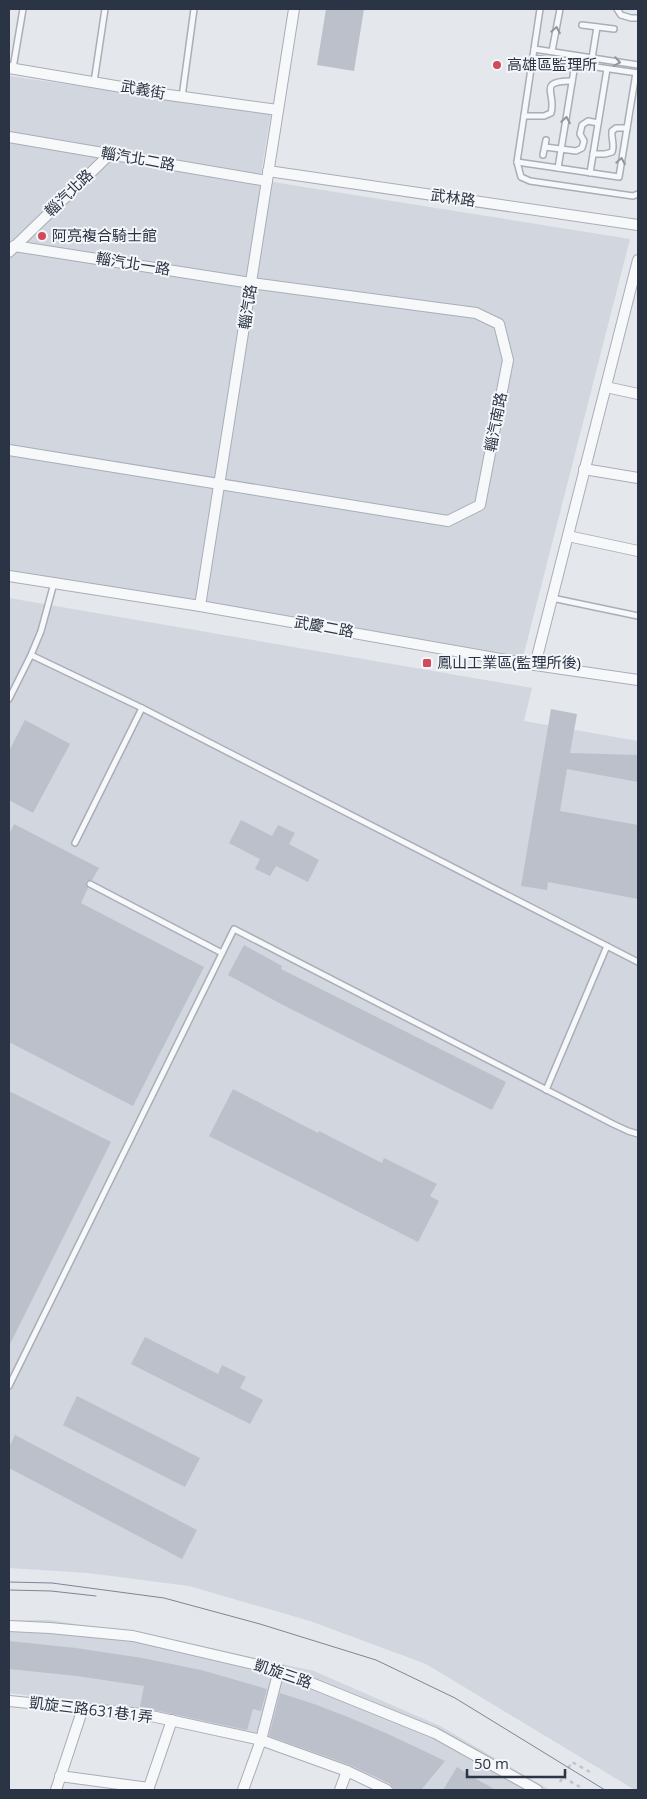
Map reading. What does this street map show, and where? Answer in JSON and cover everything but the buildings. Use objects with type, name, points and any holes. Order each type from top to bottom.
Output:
[{"type":"street","name":"輜汽路","points":[[200,606],[294,9]]},
{"type":"street","name":"武義街","points":[[11,69],[182,97],[278,110]]},
{"type":"street","name":"輜汽北二路","points":[[9,137],[108,154],[268,176]]},
{"type":"street","name":"輜汽北路","points":[[12,249],[108,154]]},
{"type":"street","name":"武林路","points":[[268,176],[638,225]]},
{"type":"street","name":"輜汽北一路","points":[[12,249],[251,283]]},
{"type":"street","points":[[535,665],[638,260]]},
{"type":"street","name":"輜汽南路","points":[[220,484],[448,521],[480,505],[508,360],[499,324],[476,313],[251,283]]},
{"type":"street","points":[[606,387],[638,394]]},
{"type":"street","points":[[9,450],[220,484]]},
{"type":"street","points":[[584,469],[638,478]]},
{"type":"street","points":[[568,536],[638,551]]},
{"type":"street","name":"武慶二路","points":[[9,576],[200,606],[535,665],[638,680]]},
{"type":"street","name":"凱旋三路","points":[[9,1626],[133,1636],[279,1670],[436,1733],[537,1790]]},
{"type":"street","points":[[243,1790],[261,1740],[279,1670]]},
{"type":"street","name":"凱旋三路631巷1弄","points":[[9,1701],[142,1714],[261,1740],[346,1771],[387,1790]]},
{"type":"street","points":[[56,1790],[82,1708]]},
{"type":"street","points":[[60,1776],[148,1789],[172,1720]]},
{"type":"street","points":[[340,1790],[346,1771]]},
{"type":"lane","points":[[11,69],[23,9]]},
{"type":"lane","points":[[94,82],[105,9]]},
{"type":"lane","points":[[182,97],[194,9]]},
{"type":"lane","points":[[540,9],[517,162],[521,177],[530,181],[633,196],[638,194]]},
{"type":"lane","points":[[552,51],[560,9]]},
{"type":"lane","points":[[617,9],[621,15],[638,18]]},
{"type":"lane","points":[[582,25],[614,29]]},
{"type":"lane","points":[[592,58],[597,27]]},
{"type":"lane","points":[[534,49],[638,65]]},
{"type":"lane","points":[[517,162],[619,177],[637,73],[533,58]]},
{"type":"lane","points":[[558,168],[575,64]]},
{"type":"lane","points":[[590,173],[607,69]]},
{"type":"lane","points":[[524,116],[544,116],[551,112],[553,106],[549,91],[551,85],[558,81],[572,81]]},
{"type":"lane","points":[[545,147],[576,151],[582,148],[584,141],[580,134],[582,125],[588,122],[598,123]]},
{"type":"lane","points":[[593,154],[612,152],[614,146],[612,131],[616,128],[627,128]]},
{"type":"lane","points":[[543,155],[546,140]]},
{"type":"lane","points":[[9,699],[32,655],[41,631],[54,583]]},
{"type":"lane","points":[[552,598],[638,616]]},
{"type":"lane","points":[[32,655],[142,708],[638,962]]},
{"type":"lane","points":[[76,843],[142,708]]},
{"type":"lane","points":[[90,884],[222,953]]},
{"type":"lane","points":[[9,1386],[234,929],[613,1124],[638,1134]]},
{"type":"lane","points":[[546,1090],[607,946]]},
{"type":"path","points":[[560,1782],[572,1762],[590,1772]]},
{"type":"path","points":[[563,1776],[580,1787]]},
{"type":"shaded area","points":[[9,76],[271,113],[260,180],[630,239],[522,661],[9,570]]},
{"type":"shaded area","points":[[9,598],[532,688],[524,721],[638,741],[638,1790],[635,1790],[426,1664],[310,1621],[189,1586],[88,1573],[9,1568]]},
{"type":"shaded area","points":[[9,1620],[50,1620],[170,1639],[314,1671],[440,1726],[550,1790],[405,1790],[384,1780],[253,1732],[126,1707],[9,1693]]},
{"type":"tram line","points":[[9,1582],[52,1583],[164,1598],[260,1624],[376,1660],[455,1698],[605,1790]]},
{"type":"tram line","points":[[9,1590],[51,1591],[96,1596]]},
{"type":"place","name":"高雄區監理所","points":[[497,65]]},
{"type":"place","name":"阿亮複合騎士館","points":[[42,236]]},
{"type":"place","name":"鳳山工業區(監理所後)","points":[[427,663]]}]
